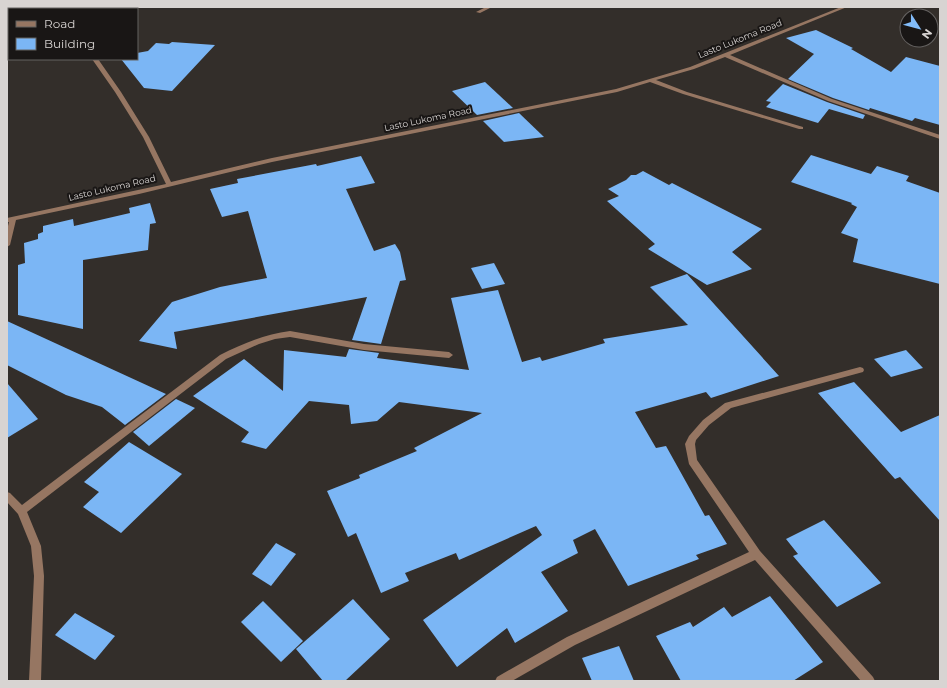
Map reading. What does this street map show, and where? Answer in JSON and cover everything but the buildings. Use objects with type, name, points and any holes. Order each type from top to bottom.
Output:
[{"type":"street","points":[[478,12],[490,7]]},
{"type":"street","name":"Lasto Lukoma Road","points":[[10,219],[272,160],[617,90],[692,68],[726,56],[845,7]]},
{"type":"street","points":[[726,56],[824,98],[940,137]]},
{"type":"street","points":[[96,60],[112,82],[146,137],[169,184]]},
{"type":"street","points":[[650,80],[685,93],[801,128]]},
{"type":"street","points":[[7,245],[10,219]]},
{"type":"street","points":[[22,511],[222,357],[256,342],[274,336],[290,334],[364,347],[449,355]]},
{"type":"street","points":[[860,370],[728,405],[710,418],[696,434],[690,444],[692,461],[756,554],[869,681]]},
{"type":"street","points":[[7,496],[22,511],[36,546],[39,576],[35,681]]},
{"type":"street","points":[[501,681],[571,641],[756,554]]}]
